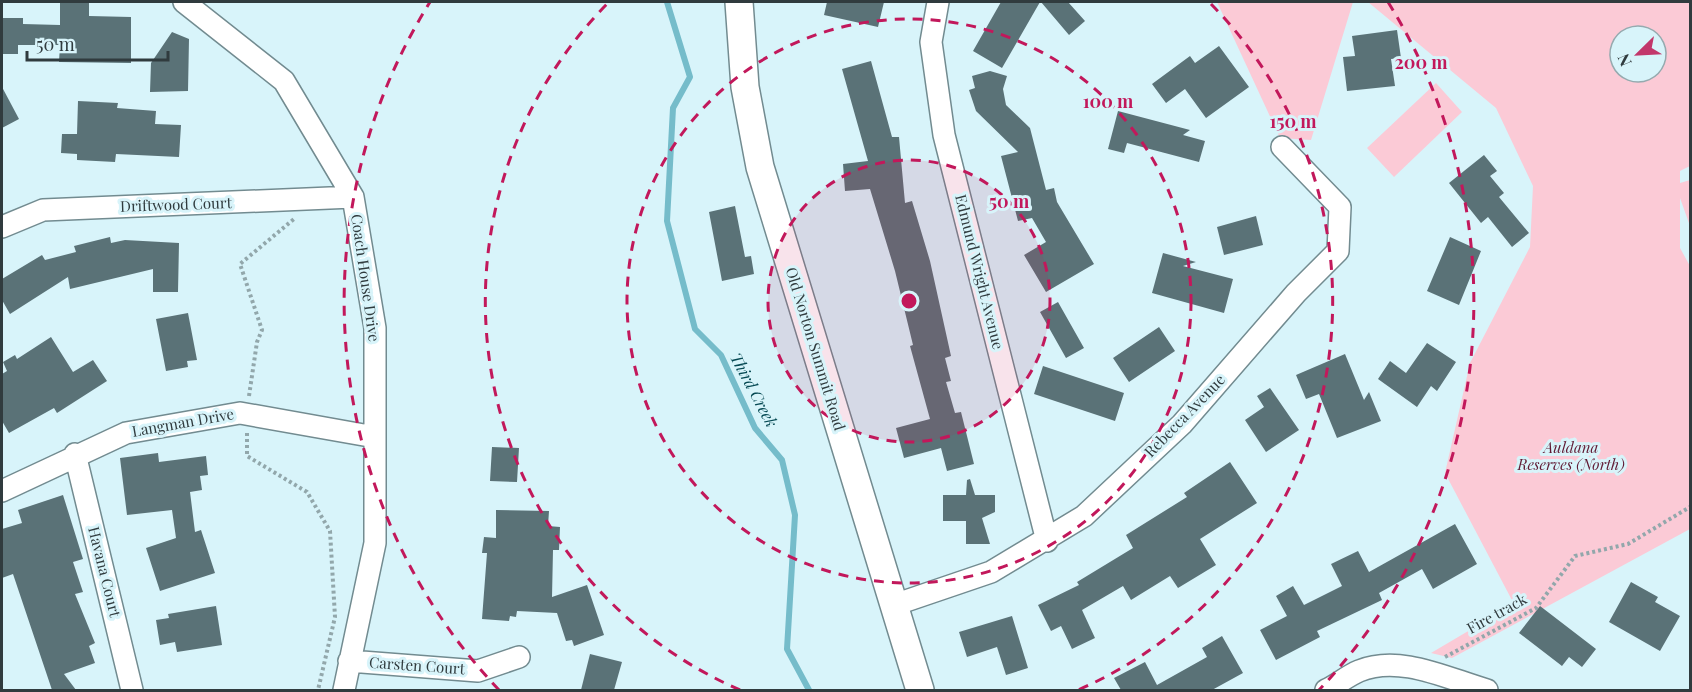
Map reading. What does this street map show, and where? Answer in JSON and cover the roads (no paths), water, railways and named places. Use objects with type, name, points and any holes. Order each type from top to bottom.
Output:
[{"type":"main road","name":"Old Norton Summit Road","points":[[739,2],[745,87],[760,166],[920,690]]},
{"type":"street","name":"Coach House Drive","points":[[184,2],[284,81],[353,197],[375,327],[375,543],[344,690]]},
{"type":"street","name":"Edmund Wright Avenue","points":[[938,2],[931,42],[944,135],[1047,541]]},
{"type":"street","name":"Rebecca Avenue","points":[[894,605],[991,572],[1047,541],[1084,516],[1182,424],[1296,293],[1338,251],[1340,207],[1282,147]]},
{"type":"street","name":"Driftwood Court","points":[[2,227],[43,210],[353,197]]},
{"type":"street","name":"Langman Drive","points":[[2,491],[75,454],[126,433],[240,413],[375,437]]},
{"type":"street","name":"Havana Court","points":[[75,454],[132,690]]},
{"type":"street","name":"Carsten Court","points":[[349,661],[478,671],[519,657]]},
{"type":"street","points":[[1328,689],[1358,671],[1373,667],[1394,666],[1440,675],[1487,690]]},
{"type":"waterway","name":"Third Creek","points":[[667,2],[690,77],[673,108],[667,221],[695,329],[721,355],[755,428],[782,460],[795,515],[787,649],[809,690]]},
{"type":"park label","name":"Auldana Reserves (North)","points":[[1571,456]]}]
